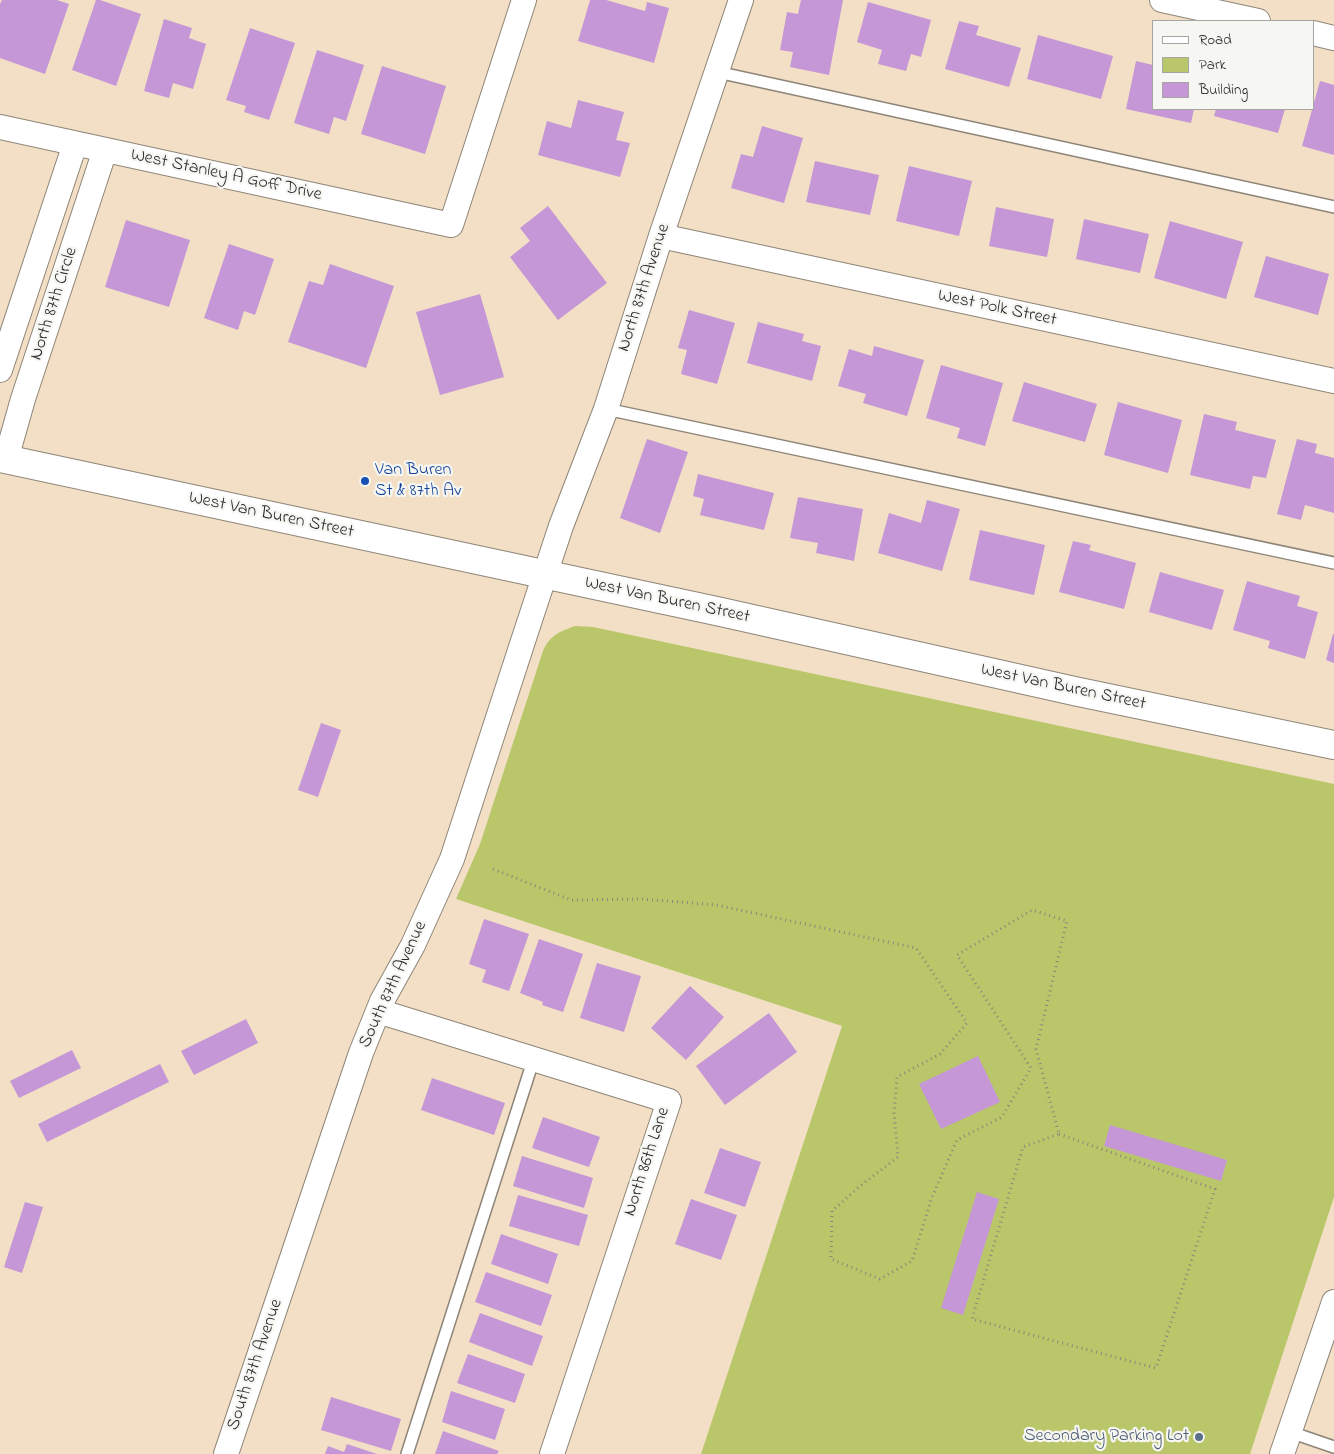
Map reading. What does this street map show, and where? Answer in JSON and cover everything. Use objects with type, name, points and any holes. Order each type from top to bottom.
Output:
[{"type":"main road","name":"West Van Buren Street","points":[[3,458],[721,612],[1074,691],[1334,745]]},
{"type":"street","name":"West Stanley A Goff Drive","points":[[0,127],[451,225],[524,0]]},
{"type":"street","name":"North 87th Avenue","points":[[545,574],[561,526],[606,409],[661,236],[741,0]]},
{"type":"street","points":[[1162,0],[1253,20]]},
{"type":"street","points":[[1314,33],[1334,38]]},
{"type":"street","name":"North 87th Circle","points":[[0,370],[75,144]]},
{"type":"street","name":"North 87th Circle","points":[[3,458],[105,150]]},
{"type":"street","name":"West Polk Street","points":[[661,236],[1334,381]]},
{"type":"street","name":"South 87th Avenue","points":[[226,1454],[358,1062],[382,1001],[413,945],[452,859],[545,574]]},
{"type":"street","name":"North 86th Lane","points":[[378,1011],[669,1101],[552,1454]]},
{"type":"street","points":[[1286,1443],[1334,1302]]},
{"type":"lane","points":[[717,72],[1334,207]]},
{"type":"lane","points":[[606,409],[1334,564]]},
{"type":"lane","points":[[407,1454],[534,1058]]},
{"type":"lane","points":[[1286,1443],[1334,1447]]},
{"type":"path","points":[[493,869],[571,900],[642,899],[716,905],[916,948],[967,1023],[940,1054],[897,1077],[894,1112],[898,1157],[860,1186],[832,1211],[831,1259],[880,1279],[912,1260],[932,1197],[957,1140],[1002,1117],[1031,1068],[957,955],[1032,910],[1067,921],[1036,1049],[1059,1134]]},
{"type":"path","points":[[1059,1134],[1215,1189],[1156,1368],[972,1319],[1023,1147],[1059,1134]]},
{"type":"green space","points":[[575,626],[593,627],[1334,784],[1334,1197],[1250,1454],[701,1454],[842,1026],[456,899],[480,844],[543,651],[549,641],[556,635]]},
{"type":"building","points":[[2,0],[57,0],[69,4],[45,74],[0,58],[0,4]]},
{"type":"building","points":[[96,0],[141,14],[116,86],[72,70]]},
{"type":"building","points":[[590,0],[606,0],[645,11],[647,2],[669,8],[654,63],[578,41]]},
{"type":"building","points":[[801,0],[843,0],[829,75],[790,67],[793,52],[780,50],[787,12],[798,14]]},
{"type":"building","points":[[868,2],[931,20],[921,57],[911,54],[906,71],[878,64],[882,50],[857,42]]},
{"type":"building","points":[[164,19],[192,28],[189,38],[206,44],[193,89],[173,83],[169,98],[144,91]]},
{"type":"building","points":[[959,21],[979,26],[976,35],[1021,48],[1009,87],[945,69]]},
{"type":"building","points":[[250,28],[295,43],[269,120],[244,112],[246,106],[226,100]]},
{"type":"building","points":[[1038,35],[1113,56],[1101,99],[1027,79]]},
{"type":"building","points":[[317,50],[364,65],[346,121],[334,117],[329,134],[294,123]]},
{"type":"building","points":[[1136,61],[1152,65],[1152,110],[1194,110],[1191,123],[1126,109]]},
{"type":"building","points":[[382,66],[446,86],[425,154],[361,134]]},
{"type":"building","points":[[1320,81],[1334,85],[1334,155],[1302,146],[1312,110],[1314,110]]},
{"type":"building","points":[[578,100],[624,112],[616,140],[630,143],[620,177],[538,155],[547,121],[571,128]]},
{"type":"building","points":[[1216,110],[1285,110],[1278,133],[1214,116]]},
{"type":"building","points":[[762,126],[803,138],[784,203],[731,188],[741,154],[753,157]]},
{"type":"building","points":[[815,161],[879,175],[870,215],[806,202]]},
{"type":"building","points":[[909,166],[972,181],[959,236],[896,221]]},
{"type":"building","points":[[548,206],[607,283],[558,320],[510,257],[530,241],[520,228]]},
{"type":"building","points":[[996,207],[1054,219],[1047,257],[989,246]]},
{"type":"building","points":[[1084,219],[1149,234],[1140,273],[1076,259]]},
{"type":"building","points":[[126,220],[190,240],[169,307],[105,287]]},
{"type":"building","points":[[1170,221],[1243,242],[1226,299],[1154,278]]},
{"type":"building","points":[[229,244],[274,259],[255,315],[244,311],[238,330],[204,318]]},
{"type":"building","points":[[1266,256],[1329,274],[1318,315],[1254,297]]},
{"type":"building","points":[[330,264],[394,286],[366,368],[288,342],[309,281],[323,285]]},
{"type":"building","points":[[480,294],[504,377],[440,395],[416,312]]},
{"type":"building","points":[[689,310],[735,323],[717,384],[681,374],[687,350],[678,348]]},
{"type":"building","points":[[758,322],[804,334],[802,341],[821,346],[812,381],[747,363]]},
{"type":"building","points":[[874,346],[924,360],[907,416],[863,403],[866,394],[838,386],[849,349],[872,356]]},
{"type":"building","points":[[941,365],[1003,383],[985,446],[957,438],[960,428],[926,418]]},
{"type":"building","points":[[1024,382],[1097,404],[1085,442],[1012,421]]},
{"type":"building","points":[[1118,402],[1182,420],[1168,473],[1104,455]]},
{"type":"building","points":[[1204,414],[1237,422],[1235,430],[1276,440],[1266,478],[1253,476],[1250,489],[1190,475]]},
{"type":"building","points":[[647,439],[688,452],[660,533],[620,518]]},
{"type":"building","points":[[1297,439],[1317,444],[1315,453],[1334,458],[1334,513],[1305,505],[1301,520],[1277,514]]},
{"type":"building","points":[[698,474],[774,493],[764,530],[700,515],[704,499],[693,496]]},
{"type":"building","points":[[798,497],[863,509],[854,561],[816,553],[818,543],[790,538]]},
{"type":"building","points":[[927,500],[960,509],[942,571],[878,553],[889,513],[921,523]]},
{"type":"building","points":[[980,530],[1045,545],[1034,595],[969,580]]},
{"type":"building","points":[[1073,541],[1091,545],[1089,550],[1136,563],[1124,609],[1059,592]]},
{"type":"building","points":[[1160,572],[1224,590],[1212,630],[1149,612]]},
{"type":"building","points":[[1247,581],[1300,596],[1297,606],[1318,612],[1305,659],[1268,648],[1270,641],[1233,630]]},
{"type":"building","points":[[1334,634],[1334,663],[1326,660]]},
{"type":"building","points":[[321,723],[341,730],[318,797],[298,790]]},
{"type":"building","points":[[484,919],[529,934],[509,991],[482,982],[486,970],[469,964]]},
{"type":"building","points":[[539,939],[583,954],[563,1012],[542,1005],[543,1002],[520,993]]},
{"type":"building","points":[[597,963],[641,976],[624,1032],[580,1018]]},
{"type":"building","points":[[690,986],[724,1017],[686,1060],[651,1028]]},
{"type":"building","points":[[769,1013],[797,1052],[725,1105],[696,1066]]},
{"type":"building","points":[[246,1019],[258,1043],[194,1075],[181,1051]]},
{"type":"building","points":[[72,1050],[81,1068],[19,1098],[10,1081]]},
{"type":"building","points":[[978,1056],[1000,1102],[941,1129],[919,1084]]},
{"type":"building","points":[[160,1064],[169,1082],[47,1142],[38,1124]]},
{"type":"building","points":[[432,1078],[505,1103],[494,1135],[421,1110]]},
{"type":"building","points":[[543,1117],[600,1137],[589,1167],[532,1148]]},
{"type":"building","points":[[1110,1125],[1227,1160],[1221,1181],[1104,1146]]},
{"type":"building","points":[[720,1148],[761,1162],[745,1207],[704,1193]]},
{"type":"building","points":[[522,1156],[593,1178],[584,1208],[513,1186]]},
{"type":"building","points":[[977,1192],[999,1199],[963,1315],[941,1308]]},
{"type":"building","points":[[518,1195],[588,1215],[579,1246],[509,1226]]},
{"type":"building","points":[[691,1199],[737,1215],[721,1260],[675,1244]]},
{"type":"building","points":[[25,1202],[43,1207],[22,1273],[4,1267]]},
{"type":"building","points":[[501,1234],[558,1254],[548,1284],[491,1264]]},
{"type":"building","points":[[486,1272],[552,1295],[541,1326],[475,1302]]},
{"type":"building","points":[[480,1313],[543,1336],[532,1366],[469,1342]]},
{"type":"building","points":[[468,1354],[525,1374],[515,1403],[457,1383]]},
{"type":"building","points":[[451,1391],[505,1409],[495,1440],[442,1422]]},
{"type":"building","points":[[331,1397],[401,1419],[391,1451],[321,1430]]},
{"type":"building","points":[[443,1431],[499,1451],[497,1454],[435,1454]]},
{"type":"building","points":[[347,1444],[377,1454],[325,1454],[328,1446],[344,1452]]},
{"type":"place","name":"Van Buren St & 87th Av","points":[[365,481]]},
{"type":"place","name":"Secondary Parking Lot","points":[[1199,1437]]}]
